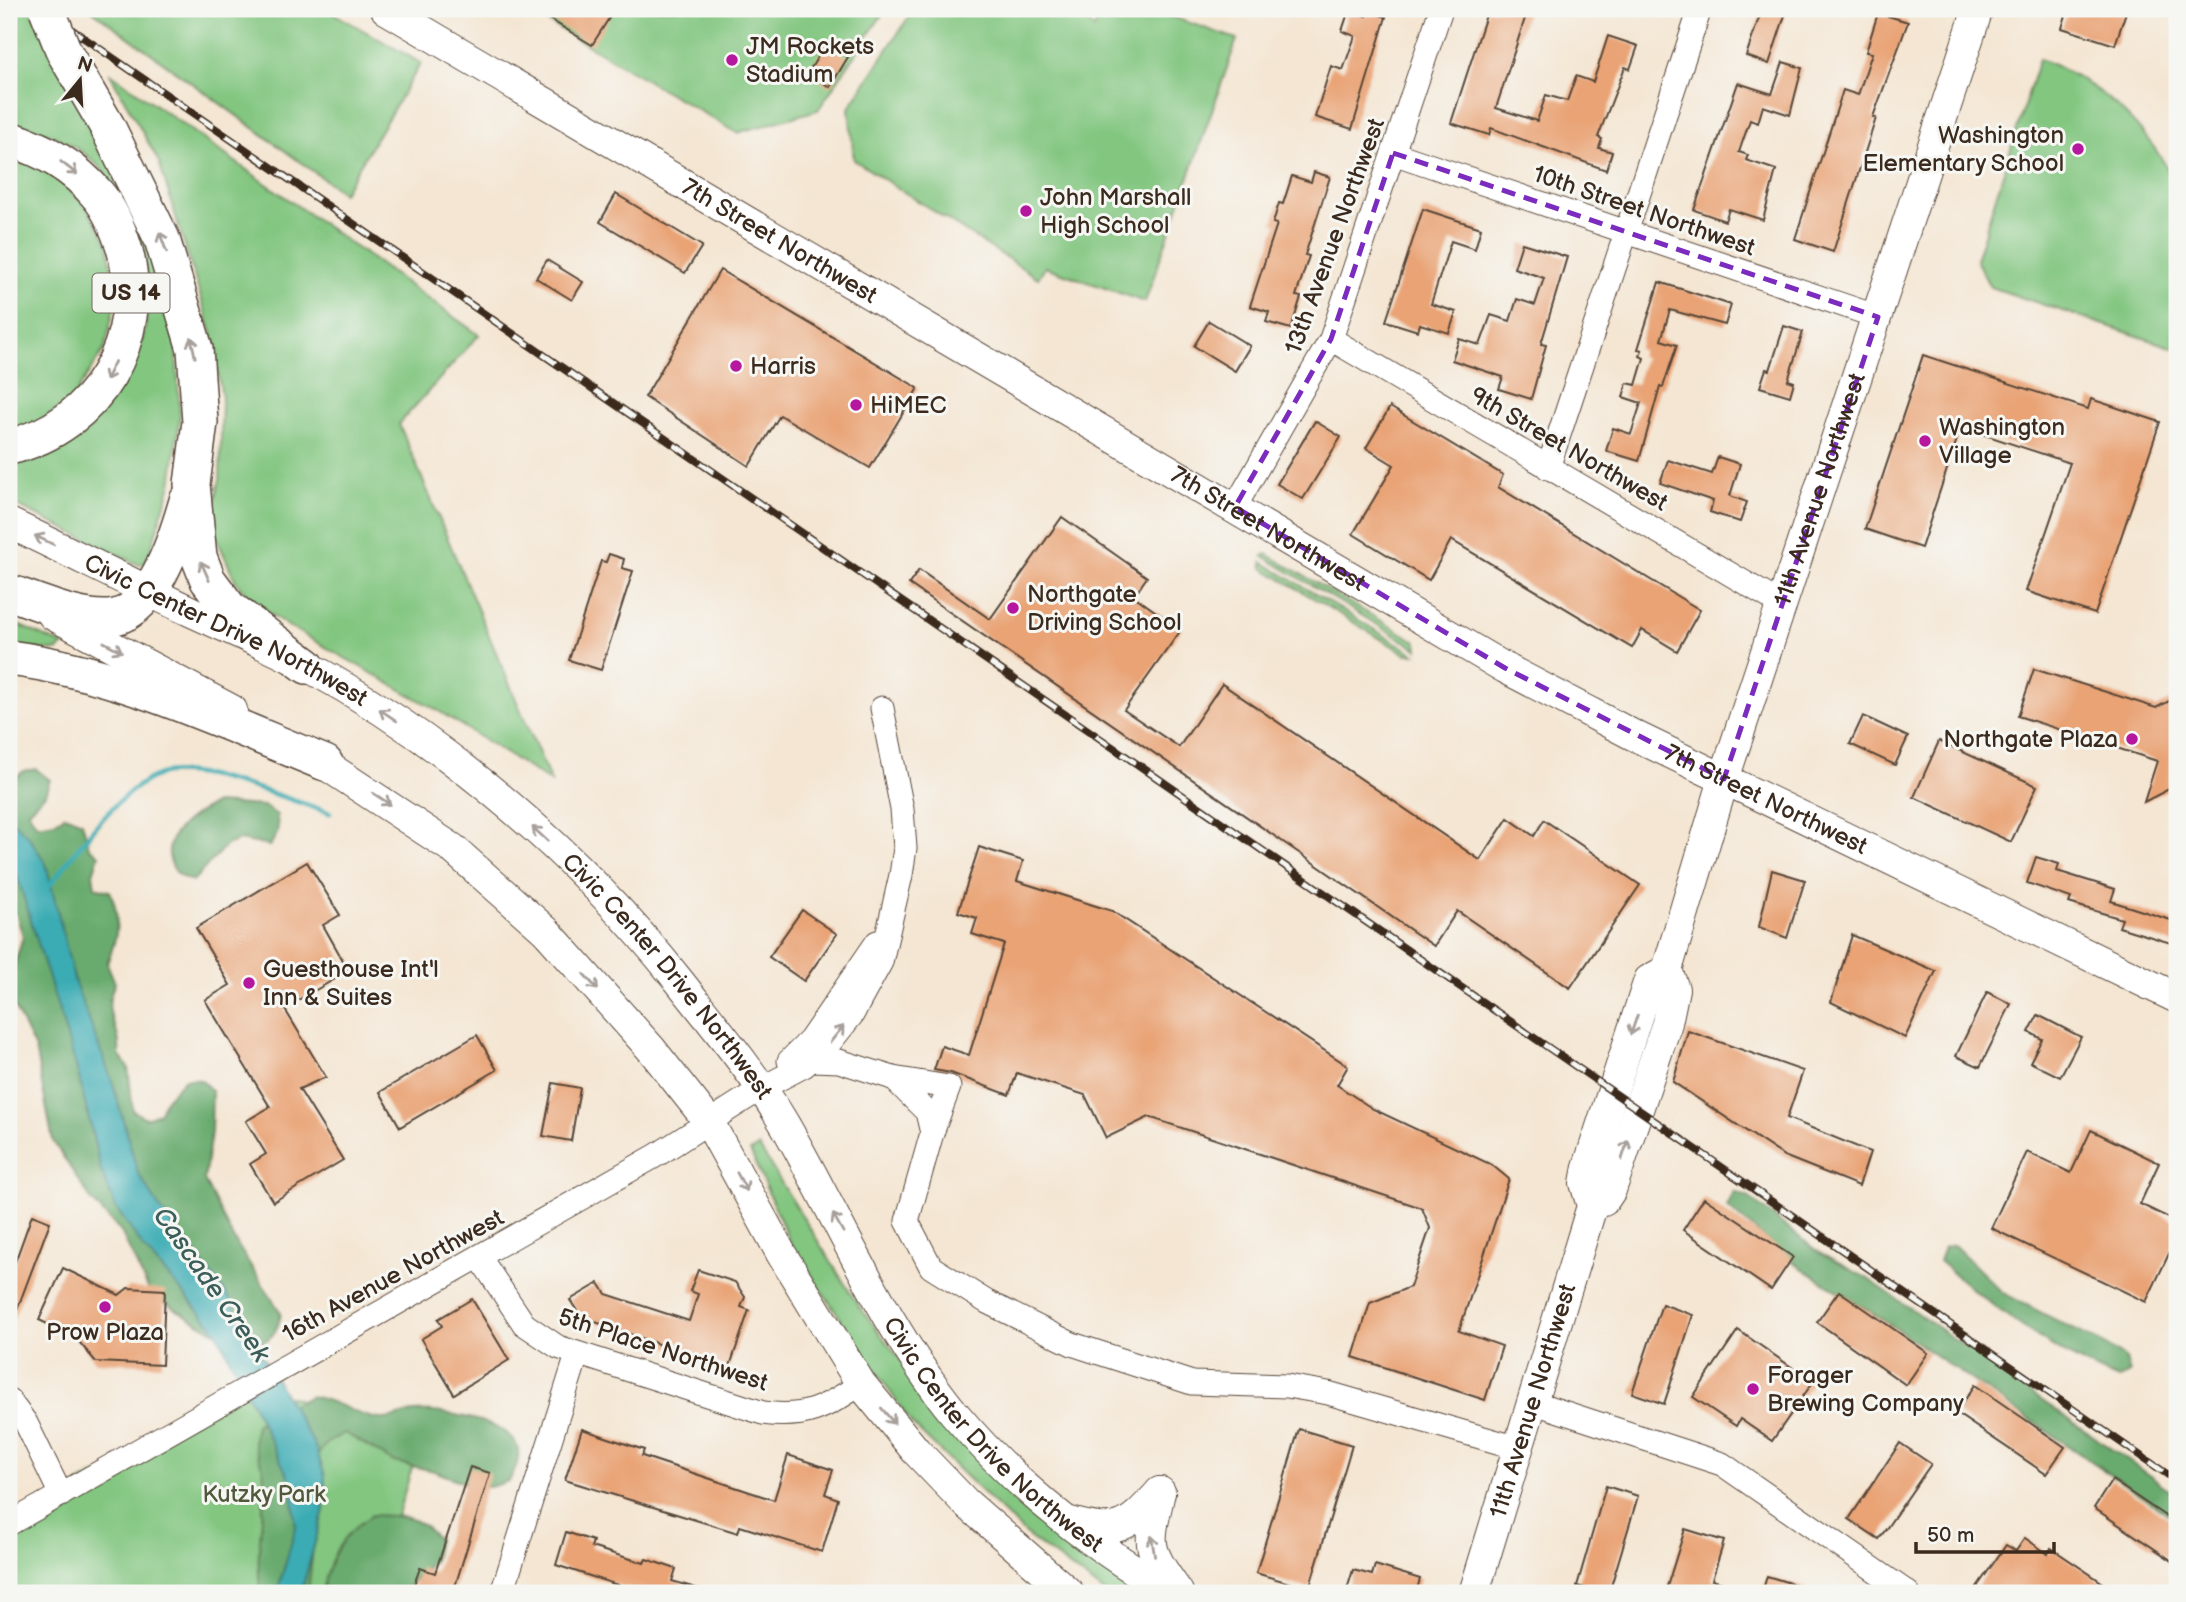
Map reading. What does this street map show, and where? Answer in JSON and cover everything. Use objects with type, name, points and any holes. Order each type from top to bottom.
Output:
[{"type":"highway","points":[[9,592],[91,617],[109,619],[132,608],[149,592],[178,532],[192,484],[200,422],[200,391],[194,349],[162,239],[107,126],[64,52],[47,9]]},
{"type":"highway","name":"US 14","points":[[9,139],[44,150],[72,169],[99,195],[119,230],[131,274],[132,311],[121,349],[104,382],[80,412],[51,431],[9,447]]},
{"type":"highway","points":[[192,484],[199,557],[208,580],[229,608],[307,666]]},
{"type":"highway","points":[[9,658],[55,664],[132,685],[325,763]]},
{"type":"main road","name":"7th Street Northwest","points":[[386,9],[1505,668],[1724,779],[2177,998]]},
{"type":"main road","name":"11th Avenue Northwest","points":[[1474,1593],[1592,1206],[1585,1183],[1612,1090],[1649,980],[1667,970],[1724,779],[1978,9]]},
{"type":"main road","name":"Civic Center Drive Northwest","points":[[9,523],[307,666],[380,709],[441,752],[539,832],[626,919],[676,977],[762,1088],[905,1342],[951,1409],[1010,1474],[1065,1520],[1107,1554],[1172,1593]]},
{"type":"main road","points":[[9,592],[325,763],[443,841],[546,931],[643,1041],[709,1122],[782,1255],[861,1384],[916,1451],[965,1502],[1069,1593]]},
{"type":"main road","points":[[1065,1520],[1101,1530],[1117,1529],[1160,1492],[1150,1538],[1155,1559],[1179,1593]]},
{"type":"street","name":"13th Avenue Northwest","points":[[1235,507],[1331,339],[1441,9]]},
{"type":"street","points":[[1548,468],[1700,9]]},
{"type":"street","name":"10th Street Northwest","points":[[1393,153],[1878,317]]},
{"type":"street","name":"9th Street Northwest","points":[[1331,339],[1781,604]]},
{"type":"street","name":"16th Avenue Northwest","points":[[9,1524],[480,1258],[812,1060],[852,1015],[881,962],[887,926],[901,875],[905,848],[900,794],[882,708]]},
{"type":"street","name":"16th Avenue Northwest","points":[[762,1088],[810,1040],[887,926]]},
{"type":"street","points":[[812,1060],[857,1065],[893,1078],[949,1087],[932,1133],[907,1221],[930,1267],[987,1303],[1072,1344],[1192,1383],[1253,1383],[1328,1392],[1518,1448]]},
{"type":"street","points":[[893,1078],[927,1112],[932,1133]]},
{"type":"street","name":"5th Place Northwest","points":[[480,1258],[524,1324],[535,1334],[577,1355],[764,1413],[785,1416],[814,1412],[861,1384]]},
{"type":"street","points":[[502,1593],[577,1355]]},
{"type":"street","points":[[9,1400],[26,1423],[61,1495]]},
{"type":"street","points":[[1532,1402],[1722,1464],[1908,1593]]},
{"type":"highlighted area","points":[[1393,153],[1878,317],[1724,779],[1505,668],[1235,507],[1331,339]]},
{"type":"green space","points":[[9,9],[30,9],[138,211],[175,333],[180,417],[171,484],[150,552],[145,562],[139,565],[9,502],[9,460],[50,448],[78,434],[93,421],[123,379],[143,337],[147,291],[145,266],[131,218],[107,176],[83,152],[63,141],[42,131],[9,123]]},
{"type":"green space","points":[[90,9],[326,9],[421,63],[343,193]]},
{"type":"green space","name":"JM Rockets Stadium","points":[[526,9],[886,9],[818,110],[737,133]]},
{"type":"green space","points":[[914,9],[1078,9],[1094,29],[1102,9],[1149,9],[1237,39],[1145,302],[1045,267],[1038,278],[854,160],[849,108]]},
{"type":"green space","points":[[2039,59],[2082,80],[2121,110],[2153,146],[2177,187],[2177,349],[1990,287],[1976,260]]},
{"type":"green space","points":[[109,72],[479,335],[399,424],[551,782],[437,710],[288,626],[251,600],[236,582],[210,523],[220,479],[222,398],[212,334],[159,162]]},
{"type":"green space","points":[[9,154],[50,173],[84,203],[108,243],[116,299],[105,348],[71,401],[30,427],[9,430]]},
{"type":"green space","points":[[1267,554],[1417,642],[1418,649],[1263,556]]},
{"type":"green space","points":[[1262,562],[1415,654],[1406,654],[1263,568]]},
{"type":"green space","points":[[9,621],[64,645],[57,651],[9,647]]},
{"type":"green space","points":[[36,769],[50,780],[45,794],[28,811],[37,825],[54,822],[65,815],[82,822],[89,847],[99,855],[93,874],[95,887],[110,891],[116,910],[117,927],[107,963],[115,983],[109,1004],[119,1044],[119,1055],[128,1067],[133,1111],[146,1118],[159,1113],[166,1099],[185,1079],[201,1080],[212,1091],[211,1133],[204,1180],[233,1238],[281,1313],[273,1334],[260,1343],[243,1343],[224,1336],[151,1295],[121,1232],[92,1201],[53,1141],[35,1049],[10,998],[9,984],[23,936],[16,914],[9,909],[9,782],[24,771]]},
{"type":"green space","points":[[216,803],[264,806],[277,815],[278,832],[270,846],[239,840],[226,845],[193,881],[186,879],[178,874],[172,865],[170,845],[181,827]]},
{"type":"green space","points":[[759,1147],[858,1305],[969,1448],[1056,1538],[1137,1593],[1105,1593],[1025,1534],[912,1424],[792,1247],[750,1151]]},
{"type":"green space","points":[[1734,1192],[1748,1197],[1821,1254],[1867,1278],[2177,1495],[2177,1520],[1882,1319],[1797,1265],[1727,1207]]},
{"type":"green space","points":[[1954,1245],[2003,1293],[2105,1345],[2126,1359],[2130,1373],[2119,1379],[2094,1369],[2047,1343],[2002,1312],[1939,1261],[1944,1247]]},
{"type":"green space","name":"Kutzky Park","points":[[253,1384],[420,1441],[374,1593],[9,1593],[9,1524]]},
{"type":"green space","points":[[310,1396],[372,1418],[385,1419],[424,1412],[456,1415],[489,1424],[513,1440],[518,1450],[516,1466],[509,1481],[490,1487],[470,1485],[434,1471],[394,1462],[345,1433],[327,1443],[310,1465],[317,1512],[308,1593],[261,1593],[259,1550],[264,1478],[254,1442],[256,1425]]},
{"type":"green space","points":[[372,1515],[409,1518],[423,1525],[438,1539],[434,1560],[402,1593],[321,1593],[338,1548],[351,1531]]},
{"type":"water","name":"Cascade Creek","points":[[9,817],[29,837],[46,864],[75,983],[112,1081],[138,1173],[159,1207],[226,1293],[315,1446],[325,1476],[324,1510],[301,1593],[277,1593],[296,1527],[291,1482],[215,1329],[146,1251],[116,1208],[101,1171],[77,1069],[18,879],[9,860]]},
{"type":"building","points":[[533,9],[601,9],[611,15],[592,45]]},
{"type":"building","points":[[1488,9],[1528,9],[1496,108],[1537,121],[1546,95],[1567,101],[1576,76],[1593,82],[1608,36],[1638,46],[1630,69],[1625,67],[1598,137],[1602,139],[1599,148],[1612,152],[1606,170],[1491,128],[1489,135],[1451,123]]},
{"type":"building","points":[[1762,9],[1787,9],[1769,64],[1746,56]]},
{"type":"building","points":[[2068,9],[2127,9],[2115,45],[2062,28]]},
{"type":"building","points":[[1349,10],[1366,16],[1368,11],[1386,17],[1352,129],[1315,117],[1331,66],[1343,70],[1355,36],[1342,31]]},
{"type":"building","points":[[1878,13],[1908,22],[1873,117],[1876,118],[1833,252],[1795,239],[1843,90],[1858,95],[1872,53],[1866,52]]},
{"type":"building","points":[[826,43],[848,57],[830,87],[808,73]]},
{"type":"building","points":[[1783,62],[1802,68],[1790,115],[1763,106],[1758,123],[1750,120],[1739,152],[1748,155],[1746,160],[1776,170],[1763,220],[1729,209],[1725,221],[1694,210],[1738,83],[1772,94]]},
{"type":"building","points":[[1314,172],[1330,177],[1305,255],[1309,256],[1296,296],[1301,297],[1291,329],[1266,322],[1269,312],[1250,306],[1277,224],[1273,223],[1279,203],[1283,204],[1292,176],[1311,182]]},
{"type":"building","points":[[616,194],[702,246],[685,273],[600,222]]},
{"type":"building","points":[[1423,209],[1481,228],[1475,249],[1451,241],[1431,304],[1456,312],[1449,333],[1420,324],[1418,331],[1386,321]]},
{"type":"building","points":[[1522,243],[1567,257],[1541,344],[1546,345],[1531,399],[1499,389],[1503,377],[1452,360],[1459,339],[1480,345],[1491,315],[1510,321],[1517,299],[1535,305],[1544,278],[1514,268]]},
{"type":"building","points":[[547,260],[583,282],[572,300],[536,278]]},
{"type":"building","name":"Harris","points":[[720,270],[918,388],[870,468],[780,415],[749,466],[645,397]]},
{"type":"building","points":[[1659,282],[1731,305],[1725,325],[1670,310],[1661,340],[1677,345],[1663,387],[1660,386],[1639,461],[1606,451],[1613,428],[1631,434],[1641,403],[1623,397],[1627,383],[1636,385],[1644,358],[1640,356],[1642,350],[1638,349]]},
{"type":"building","points":[[1209,321],[1250,346],[1235,371],[1194,346]]},
{"type":"building","points":[[1784,326],[1803,332],[1788,380],[1794,382],[1790,396],[1760,387],[1766,369],[1770,370]]},
{"type":"building","points":[[1923,355],[2088,409],[2091,399],[2160,422],[2095,614],[2026,591],[2070,463],[1961,427],[1921,548],[1865,529]]},
{"type":"building","points":[[1390,407],[1503,475],[1498,487],[1700,610],[1677,651],[1642,630],[1632,648],[1451,540],[1429,580],[1353,534],[1394,465],[1366,448]]},
{"type":"building","points":[[1315,421],[1341,437],[1303,499],[1277,484]]},
{"type":"building","points":[[1718,457],[1740,464],[1730,496],[1747,502],[1740,522],[1710,512],[1713,501],[1660,483],[1668,460],[1712,474]]},
{"type":"building","points":[[1062,517],[1147,577],[1134,596],[1181,630],[1124,710],[1179,747],[1222,684],[1480,860],[1508,818],[1534,836],[1544,820],[1640,885],[1570,988],[1457,911],[1434,946],[909,584],[919,570],[990,619]]},
{"type":"building","points":[[609,554],[624,559],[622,568],[633,571],[601,670],[569,660],[601,561],[606,562]]},
{"type":"building","name":"Northgate Plaza","points":[[2034,669],[2156,708],[2177,697],[2177,785],[2144,802],[2157,761],[2018,716]]},
{"type":"building","points":[[1863,716],[1908,737],[1895,765],[1850,744]]},
{"type":"building","points":[[1939,741],[2037,786],[2011,842],[1914,797]]},
{"type":"building","points":[[979,847],[1023,861],[1017,881],[1112,911],[1348,1066],[1337,1085],[1373,1109],[1492,1165],[1509,1179],[1459,1331],[1502,1346],[1485,1400],[1353,1357],[1370,1303],[1410,1287],[1430,1228],[1422,1208],[1149,1117],[1106,1138],[1085,1095],[1017,1073],[1009,1095],[951,1073],[934,1070],[942,1046],[969,1055],[1004,944],[972,934],[977,918],[958,912]]},
{"type":"building","points":[[2036,857],[2059,864],[2057,871],[2115,889],[2111,901],[2177,922],[2177,945],[2119,927],[2122,919],[2069,903],[2071,898],[2027,883]]},
{"type":"building","name":"Guesthouse Int'l Inn & Suites","points":[[307,862],[340,915],[323,925],[349,971],[284,1008],[326,1077],[299,1089],[343,1160],[273,1202],[250,1164],[266,1154],[246,1121],[270,1107],[205,1000],[230,985],[196,928]]},
{"type":"building","points":[[1772,870],[1805,880],[1787,938],[1759,927]]},
{"type":"building","points":[[802,910],[837,934],[804,981],[769,957]]},
{"type":"building","points":[[1852,935],[1936,971],[1905,1038],[1831,1002]]},
{"type":"building","points":[[1987,992],[2011,1004],[1980,1067],[1956,1056]]},
{"type":"building","points":[[2038,1015],[2081,1037],[2060,1077],[2030,1062],[2042,1039],[2029,1032]]},
{"type":"building","points":[[1688,1031],[1803,1071],[1787,1118],[1870,1152],[1859,1186],[1784,1156],[1673,1082]]},
{"type":"building","points":[[477,1035],[497,1070],[400,1127],[380,1092]]},
{"type":"building","points":[[553,1083],[580,1088],[571,1141],[543,1136]]},
{"type":"building","points":[[2091,1130],[2159,1163],[2140,1204],[2177,1222],[2177,1237],[2146,1302],[1991,1228],[2027,1152],[2071,1173]]},
{"type":"building","points":[[1704,1198],[1793,1257],[1771,1290],[1683,1230]]},
{"type":"building","points":[[32,1215],[50,1222],[9,1331],[9,1279]]},
{"type":"building","name":"Prow Plaza","points":[[63,1268],[119,1295],[128,1288],[165,1290],[162,1365],[96,1362],[75,1337],[39,1320]]},
{"type":"building","points":[[698,1270],[735,1282],[745,1297],[741,1307],[749,1310],[729,1369],[581,1317],[570,1300],[599,1283],[606,1294],[689,1321],[698,1294],[690,1291]]},
{"type":"building","points":[[1839,1291],[1928,1353],[1906,1385],[1817,1322]]},
{"type":"building","points":[[472,1299],[509,1360],[454,1394],[421,1339],[442,1326],[438,1319]]},
{"type":"building","points":[[1662,1304],[1693,1315],[1664,1404],[1632,1393]]},
{"type":"building","name":"Forager Brewing Company","points":[[1738,1330],[1813,1382],[1772,1441],[1740,1419],[1736,1426],[1693,1397]]},
{"type":"building","points":[[1975,1385],[2065,1447],[2046,1474],[1956,1413]]},
{"type":"building","points":[[582,1429],[644,1450],[642,1456],[774,1500],[788,1455],[833,1470],[825,1494],[838,1499],[822,1552],[740,1526],[738,1533],[565,1480]]},
{"type":"building","points":[[1299,1429],[1352,1445],[1309,1589],[1256,1573]]},
{"type":"building","points":[[1900,1443],[1931,1464],[1879,1539],[1849,1519]]},
{"type":"building","points":[[470,1467],[490,1473],[453,1593],[411,1593],[420,1568],[435,1573]]},
{"type":"building","points":[[2112,1480],[2177,1524],[2177,1564],[2094,1508]]},
{"type":"building","points":[[1606,1486],[1638,1496],[1609,1593],[1602,1593],[1577,1586]]},
{"type":"building","points":[[1685,1529],[1724,1541],[1712,1580],[1745,1589],[1745,1593],[1665,1593]]},
{"type":"building","points":[[566,1532],[593,1541],[591,1547],[644,1563],[646,1559],[676,1569],[672,1581],[702,1590],[701,1593],[642,1593],[556,1565]]},
{"type":"building","points":[[2025,1538],[2048,1554],[2051,1548],[2118,1593],[1986,1593],[1977,1587],[2006,1545],[2016,1551]]},
{"type":"building","points":[[1375,1565],[1420,1579],[1416,1593],[1346,1593],[1353,1570],[1372,1575]]},
{"type":"building","points":[[1767,1576],[1813,1590],[1813,1593],[1762,1593]]},
{"type":"waterway","points":[[46,890],[111,809],[142,783],[158,775],[174,772],[218,778],[330,813]]},
{"type":"railway","points":[[42,9],[2177,1481]]},
{"type":"place","name":"JM Rockets Stadium","points":[[732,60]]},
{"type":"place","name":"Washington Elementary School","points":[[2078,149]]},
{"type":"place","name":"John Marshall High School","points":[[1026,211]]},
{"type":"place","name":"Harris","points":[[736,366]]},
{"type":"place","name":"HiMEC","points":[[856,405]]},
{"type":"place","name":"Washington Village","points":[[1925,441]]},
{"type":"place","name":"Northgate Driving School","points":[[1013,608]]},
{"type":"place","name":"Northgate Plaza","points":[[2132,739]]},
{"type":"place","name":"Guesthouse Int'l Inn & Suites","points":[[249,983]]},
{"type":"place","name":"Prow Plaza","points":[[105,1307]]},
{"type":"place","name":"Forager Brewing Company","points":[[1753,1389]]}]
